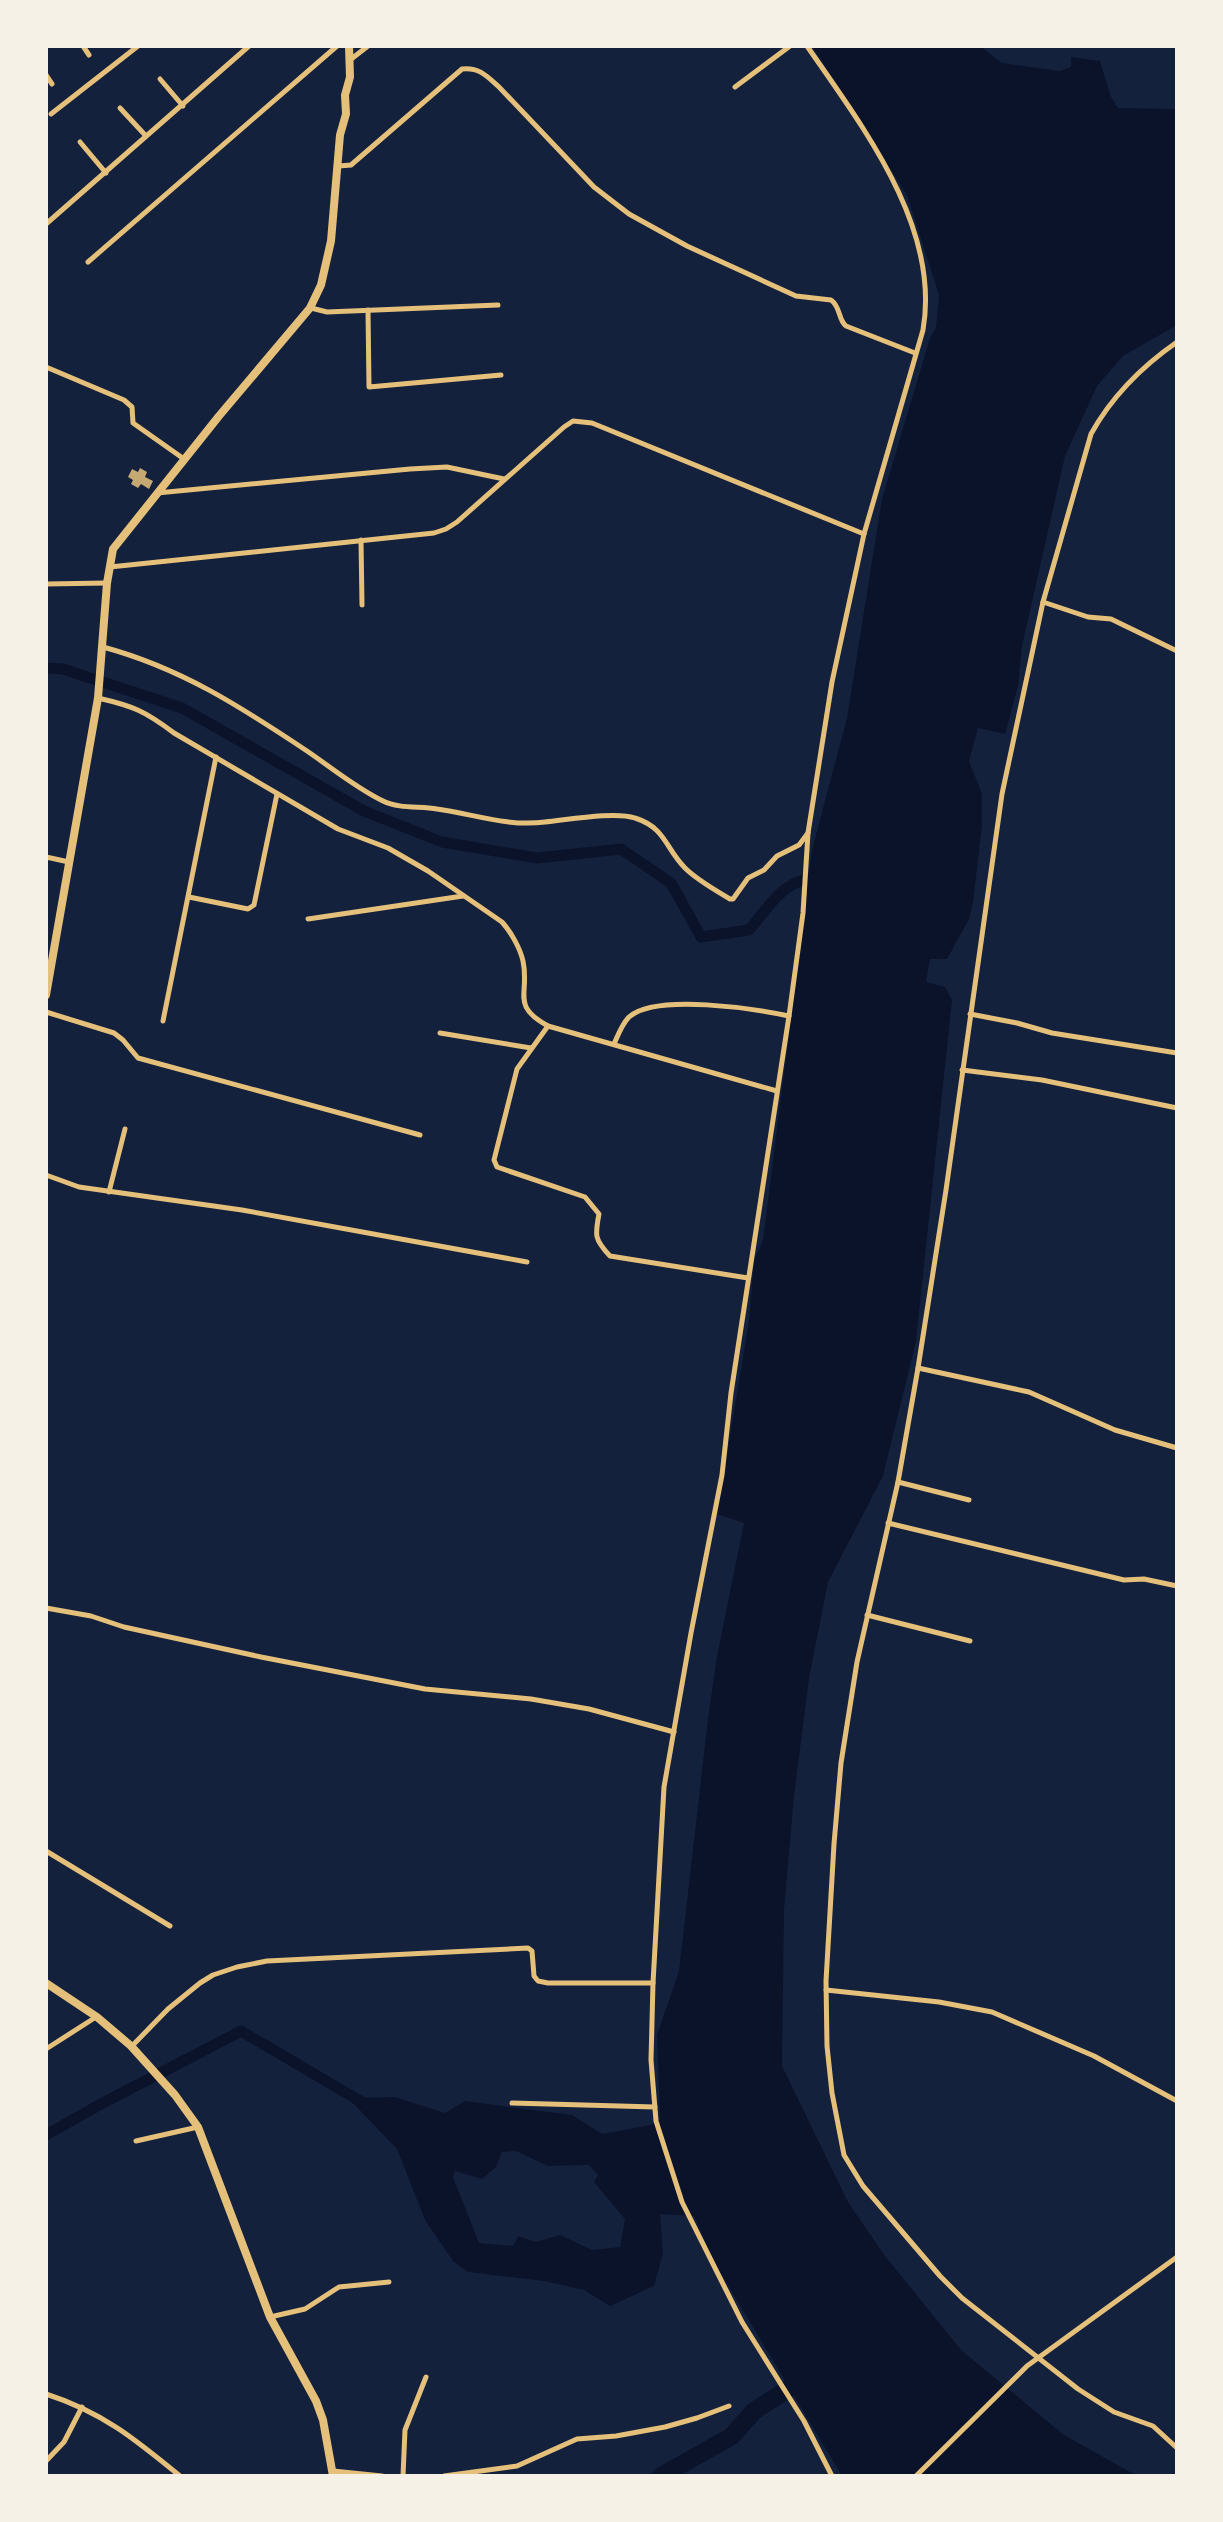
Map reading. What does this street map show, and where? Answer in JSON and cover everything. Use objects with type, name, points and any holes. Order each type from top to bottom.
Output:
[{"type":"main road","points":[[46,995],[99,693],[107,583],[113,549],[310,308],[319,291],[325,269],[339,166],[340,135],[346,114],[349,46]]},
{"type":"main road","points":[[46,1983],[97,2017],[133,2048],[175,2095],[198,2127],[270,2317],[316,2401],[328,2438],[333,2474]]},
{"type":"street","points":[[83,46],[89,55]]},
{"type":"street","points":[[51,114],[138,46]]},
{"type":"street","points":[[46,224],[249,46]]},
{"type":"street","points":[[88,262],[337,46]]},
{"type":"street","points":[[350,60],[368,46]]},
{"type":"street","points":[[735,87],[790,46]]},
{"type":"street","points":[[807,46],[870,143],[910,217],[926,279],[927,307],[864,534],[832,682],[808,836],[803,908],[789,1016],[748,1278],[722,1475],[664,1787],[651,2060],[656,2121],[682,2202],[742,2322],[804,2421],[832,2476]]},
{"type":"street","points":[[339,166],[351,165],[462,69],[474,69],[484,73],[499,87],[594,187],[629,214],[687,246],[796,296],[831,300],[842,324],[915,353]]},
{"type":"street","points":[[46,75],[52,84]]},
{"type":"street","points":[[160,79],[183,106]]},
{"type":"street","points":[[120,108],[146,136]]},
{"type":"street","points":[[80,142],[106,173]]},
{"type":"street","points":[[310,308],[327,312],[498,305]]},
{"type":"street","points":[[368,310],[369,387],[501,375]]},
{"type":"street","points":[[1177,342],[1153,359],[1116,395],[1091,434],[1043,602],[1002,794],[918,1368],[898,1482],[857,1662],[841,1763],[826,1990],[832,2093],[844,2155],[853,2173],[951,2288],[1078,2389],[1114,2412],[1153,2426],[1177,2448]]},
{"type":"street","points":[[46,367],[124,400],[132,407],[133,423],[185,460]]},
{"type":"street","points":[[109,567],[406,537],[446,529],[573,421],[585,421],[864,534]]},
{"type":"street","points":[[157,493],[422,468],[447,467],[505,479]]},
{"type":"street","points":[[361,540],[362,605]]},
{"type":"street","points":[[46,582],[107,583]]},
{"type":"street","points":[[1043,602],[1088,617],[1111,619],[1177,651]]},
{"type":"street","points":[[102,647],[140,657],[203,686],[391,804],[442,809],[519,824],[623,815],[637,818],[659,829],[683,867],[730,899],[748,878],[764,870],[777,856],[799,845],[808,836]]},
{"type":"street","points":[[99,693],[138,708],[338,829],[388,848],[502,922],[523,960],[526,1010],[536,1020],[777,1091]]},
{"type":"street","points":[[163,1021],[216,757]]},
{"type":"street","points":[[189,897],[248,909],[254,905],[277,794]]},
{"type":"street","points":[[46,857],[70,863]]},
{"type":"street","points":[[308,919],[464,896]]},
{"type":"street","points":[[614,1044],[628,1019],[656,1008],[708,1004],[789,1016]]},
{"type":"street","points":[[46,1012],[114,1033],[138,1058],[420,1135]]},
{"type":"street","points":[[970,1014],[1052,1033],[1177,1053]]},
{"type":"street","points":[[548,1026],[517,1069],[494,1160],[497,1167],[585,1197],[599,1214],[594,1230],[610,1256],[748,1278]]},
{"type":"street","points":[[440,1033],[531,1048]]},
{"type":"street","points":[[962,1070],[1042,1080],[1177,1108]]},
{"type":"street","points":[[109,1192],[125,1129]]},
{"type":"street","points":[[46,1175],[79,1187],[242,1210],[527,1262]]},
{"type":"street","points":[[918,1368],[1029,1392],[1115,1430],[1177,1448]]},
{"type":"street","points":[[898,1482],[969,1500]]},
{"type":"street","points":[[888,1523],[1124,1580],[1144,1579],[1177,1586]]},
{"type":"street","points":[[46,1608],[261,1657],[425,1689],[546,1701],[674,1732]]},
{"type":"street","points":[[867,1615],[970,1641]]},
{"type":"street","points":[[46,1851],[170,1926]]},
{"type":"street","points":[[133,2048],[168,2009],[200,1983],[213,1975],[267,1961],[528,1948],[532,1951],[534,1976],[543,1982],[600,1985],[653,1983]]},
{"type":"street","points":[[826,1990],[939,2002],[992,2012],[1094,2056],[1177,2101]]},
{"type":"street","points":[[46,2049],[97,2017]]},
{"type":"street","points":[[512,2103],[655,2107]]},
{"type":"street","points":[[136,2141],[198,2127]]},
{"type":"street","points":[[916,2476],[1027,2366],[1177,2257]]},
{"type":"street","points":[[270,2317],[305,2309],[339,2287],[389,2282]]},
{"type":"street","points":[[403,2476],[405,2430],[426,2377]]},
{"type":"street","points":[[46,2394],[109,2421],[180,2476]]},
{"type":"street","points":[[444,2476],[517,2466],[577,2439],[665,2427],[729,2406]]},
{"type":"street","points":[[46,2461],[64,2442],[82,2407]]},
{"type":"street","points":[[333,2474],[382,2476]]},
{"type":"water","points":[[812,46],[980,46],[1002,63],[1060,71],[1071,67],[1071,57],[1100,61],[1111,97],[1118,108],[1177,109],[1177,325],[1123,356],[1097,386],[1065,456],[1022,646],[1018,686],[1005,734],[978,728],[969,761],[982,794],[982,825],[973,902],[969,919],[947,959],[930,959],[926,982],[945,987],[952,1000],[916,1341],[883,1476],[828,1582],[809,1678],[784,1910],[782,2066],[848,2202],[885,2256],[962,2351],[1064,2435],[1137,2476],[842,2476],[714,2262],[694,2216],[660,2214],[663,2253],[654,2286],[610,2306],[584,2290],[544,2281],[468,2272],[453,2261],[425,2220],[397,2149],[348,2098],[395,2097],[445,2113],[465,2101],[572,2115],[602,2134],[651,2125],[660,2120],[657,2035],[679,1971],[717,1656],[744,1523],[717,1514],[749,1321],[754,1260],[763,1240],[812,850],[847,718],[882,499],[930,338],[936,328],[939,295],[907,195]],"holes":[[[516,2151],[548,2166],[589,2165],[598,2175],[594,2182],[625,2219],[620,2247],[592,2250],[560,2235],[536,2242],[518,2236],[513,2246],[479,2243],[453,2177],[455,2171],[482,2179],[496,2167],[502,2152]]]},
{"type":"building","points":[[140,468],[147,472],[145,477],[153,481],[149,489],[141,484],[138,488],[131,484],[133,480],[128,477],[132,469],[138,472]]},
{"type":"waterway","points":[[46,668],[63,669],[182,708],[364,811],[442,842],[537,858],[621,849],[671,883],[701,937],[749,930],[788,887],[809,878],[824,876]]},
{"type":"waterway","points":[[46,2135],[241,2031],[367,2105]]},
{"type":"waterway","points":[[661,2476],[732,2436],[754,2411],[810,2375]]}]
